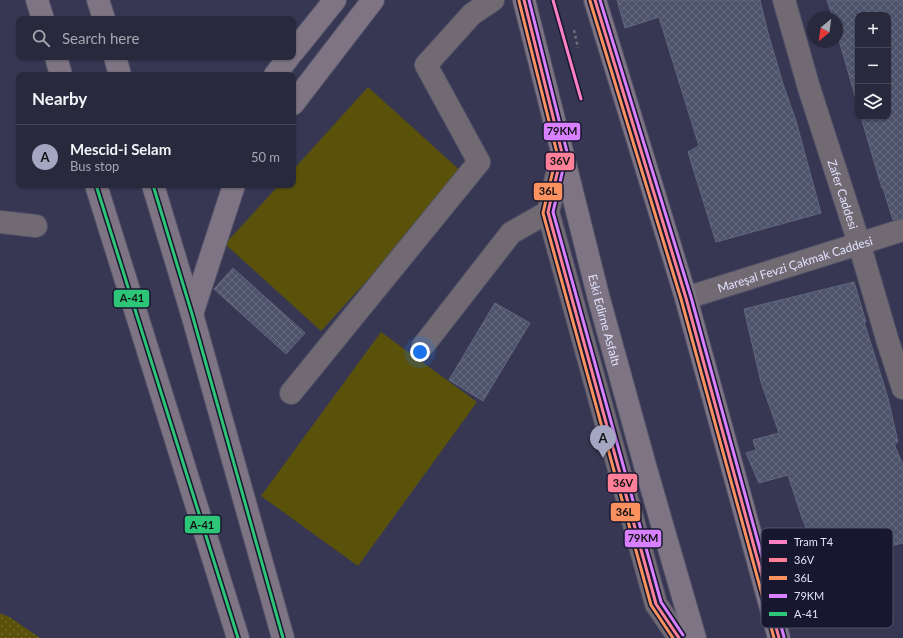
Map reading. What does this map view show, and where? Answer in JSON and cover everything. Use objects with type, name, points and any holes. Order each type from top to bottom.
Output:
[{"type":"main road","points":[[37,0],[43,16]]},
{"type":"main road","points":[[98,0],[103,16]]},
{"type":"main road","points":[[296,48],[335,0]]},
{"type":"main road","points":[[296,100],[373,0]]},
{"type":"main road","name":"Eski Edirne Asfaltı","points":[[524,0],[599,299],[695,638]]},
{"type":"main road","points":[[595,0],[686,298],[761,575]]},
{"type":"main road","points":[[57,60],[61,72]]},
{"type":"main road","points":[[116,60],[119,72]]},
{"type":"main road","points":[[277,72],[287,60]]},
{"type":"main road","points":[[97,188],[238,638]]},
{"type":"main road","points":[[154,188],[192,314],[283,638]]},
{"type":"main road","points":[[192,314],[232,188]]},
{"type":"main road","points":[[775,628],[778,638]]},
{"type":"street","points":[[291,393],[479,162],[426,66],[472,14],[493,0]]},
{"type":"street","name":"Zafer Caddesi","points":[[784,0],[809,88],[860,243],[888,342],[903,388]]},
{"type":"street","points":[[562,153],[548,212],[656,604],[679,638]]},
{"type":"street","points":[[423,346],[511,233],[548,212]]},
{"type":"street","points":[[0,222],[36,226]]},
{"type":"street","name":"Mareşal Fevzi Çakmak Caddesi","points":[[686,298],[903,230]]},
{"type":"path","points":[[574,30],[578,48]]},
{"type":"shaded area","points":[[368,87],[464,174],[321,331],[225,244],[276,188],[296,188],[296,167]]},
{"type":"shaded area","points":[[381,332],[477,402],[358,566],[261,496]]},
{"type":"shaded area","points":[[0,613],[11,618],[40,638],[0,638]]},
{"type":"building","points":[[617,0],[760,0],[768,33],[796,121],[821,213],[716,242],[688,152],[699,146],[659,17],[625,28]]},
{"type":"building","points":[[827,0],[903,0],[903,218],[893,220],[862,120],[891,120],[891,12],[855,12],[855,96],[841,48],[843,48],[843,12],[831,12]]},
{"type":"building","points":[[233,268],[305,333],[286,354],[214,289]]},
{"type":"building","points":[[854,282],[866,322],[864,322],[888,398],[898,442],[894,444],[903,465],[903,543],[893,545],[893,528],[806,528],[788,475],[759,483],[746,453],[756,450],[753,440],[779,433],[761,382],[744,309]]},
{"type":"building","points":[[495,303],[530,323],[483,401],[449,380]]},
{"type":"tram line","name":"T4","points":[[553,0],[581,99]]},
{"type":"transit line","name":"36V","points":[[524,0],[562,153],[548,212],[656,604],[679,638]]},
{"type":"transit line","name":"79KM","points":[[529,0],[567,152],[553,212],[661,602],[683,635]]},
{"type":"transit line","name":"36V","points":[[595,0],[686,298],[761,572]]},
{"type":"transit line","name":"79KM","points":[[600,0],[691,297],[761,553]]},
{"type":"transit line","name":"36L","points":[[519,1],[557,153],[543,213],[651,605],[673,638]]},
{"type":"transit line","name":"36L","points":[[590,1],[681,299],[761,591]]},
{"type":"transit line","name":"A-41","points":[[97,188],[238,638]]},
{"type":"transit line","name":"A-41","points":[[154,188],[192,314],[283,638]]},
{"type":"transit line","name":"36L","points":[[771,628],[774,638]]},
{"type":"transit line","name":"36V","points":[[776,628],[779,638]]},
{"type":"transit line","name":"79KM","points":[[782,628],[784,637]]},
{"type":"place","name":"Mescid-i Selam","points":[[603,458]]}]
